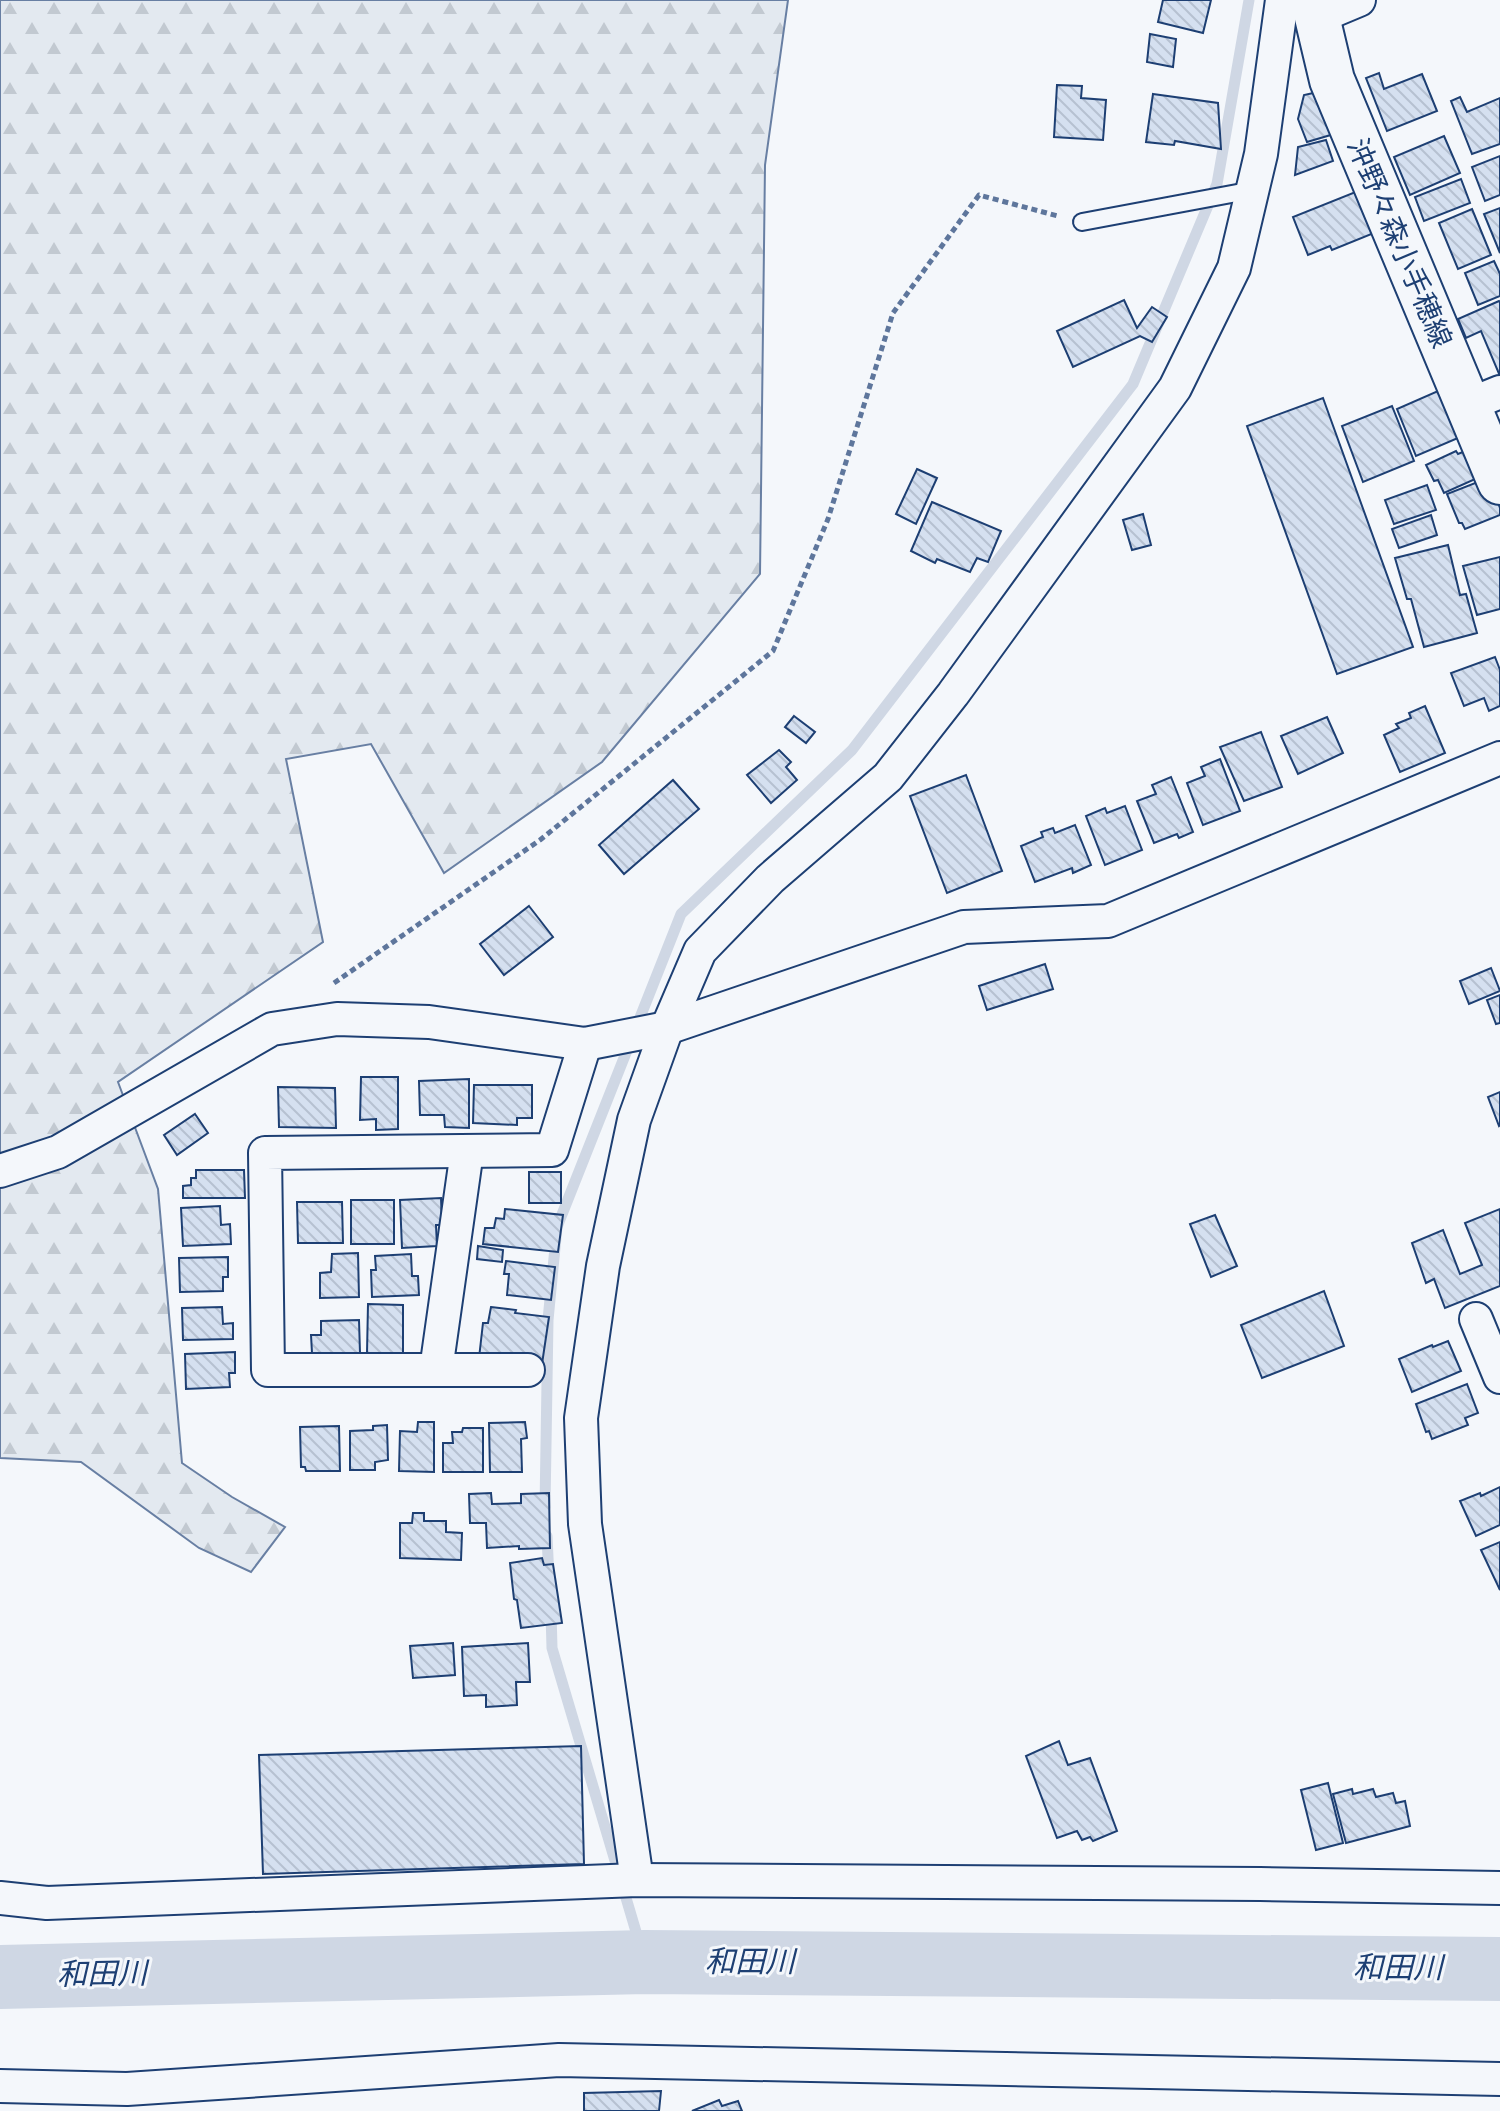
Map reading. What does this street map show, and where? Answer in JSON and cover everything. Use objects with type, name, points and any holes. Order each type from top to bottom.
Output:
[{"type":"main road","name":"沖野々森小手穂線","points":[[1304,6],[1332,80],[1484,399],[1500,482]]},
{"type":"street","points":[[637,1880],[585,1524],[581,1418],[603,1266],[634,1120],[667,1028],[700,951],[770,879],[888,777],[953,694],[1175,388],[1234,268],[1261,154],[1304,6],[1359,0]]},
{"type":"street","points":[[0,1171],[58,1152],[272,1029],[337,1019],[429,1022],[585,1044],[667,1028],[964,927],[1108,921],[1500,758]]},
{"type":"street","points":[[528,1370],[268,1370],[265,1153],[552,1150],[585,1044]]},
{"type":"street","points":[[436,1370],[467,1151]]},
{"type":"street","points":[[1476,1319],[1500,1377]]},
{"type":"street","points":[[0,1898],[47,1903],[637,1880],[1500,1888]]},
{"type":"street","points":[[0,2086],[127,2089],[559,2060],[1500,2079]]},
{"type":"lane","points":[[1082,222],[1253,190]]},
{"type":"path","points":[[311,1023],[324,990],[540,840],[773,651],[828,519],[893,313],[979,195],[1082,222]]},
{"type":"green space","points":[[0,0],[788,0],[765,165],[760,574],[602,762],[444,873],[371,744],[286,759],[323,942],[118,1082],[158,1189],[182,1463],[232,1497],[285,1527],[251,1572],[199,1548],[81,1462],[0,1458]]},
{"type":"building","points":[[1163,0],[1211,0],[1203,33],[1158,22]]},
{"type":"building","points":[[1150,34],[1176,39],[1173,67],[1147,62]]},
{"type":"building","points":[[1379,73],[1384,89],[1422,74],[1437,111],[1387,131],[1366,78]]},
{"type":"building","points":[[1057,85],[1082,86],[1081,98],[1106,100],[1103,140],[1054,137]]},
{"type":"building","points":[[1318,92],[1334,134],[1307,142],[1298,119],[1304,95]]},
{"type":"building","points":[[1153,94],[1218,103],[1221,149],[1175,141],[1174,145],[1146,142]]},
{"type":"building","points":[[1460,97],[1467,112],[1500,98],[1500,144],[1472,154],[1451,101]]},
{"type":"building","points":[[1444,136],[1460,173],[1410,195],[1394,157]]},
{"type":"building","points":[[1326,140],[1333,161],[1295,175],[1298,147]]},
{"type":"building","points":[[1500,156],[1500,195],[1485,201],[1472,167]]},
{"type":"building","points":[[1461,179],[1470,203],[1424,221],[1415,197]]},
{"type":"building","points":[[1358,191],[1374,233],[1332,250],[1330,246],[1308,255],[1293,217]]},
{"type":"building","points":[[1500,208],[1500,253],[1484,214]]},
{"type":"building","points":[[1472,209],[1491,255],[1458,269],[1439,223]]},
{"type":"building","points":[[1494,261],[1500,274],[1500,296],[1478,305],[1465,273]]},
{"type":"building","points":[[1124,300],[1137,328],[1152,307],[1167,317],[1152,342],[1140,336],[1073,367],[1057,331]]},
{"type":"building","points":[[1499,301],[1500,376],[1481,331],[1466,338],[1458,319]]},
{"type":"building","points":[[1438,391],[1458,438],[1416,456],[1397,409]]},
{"type":"building","points":[[1323,398],[1413,647],[1337,674],[1247,426]]},
{"type":"building","points":[[1392,406],[1414,461],[1363,482],[1342,426]]},
{"type":"building","points":[[1470,449],[1482,476],[1444,493],[1426,465],[1456,451],[1458,454]]},
{"type":"building","points":[[917,469],[937,478],[916,524],[896,514]]},
{"type":"building","points":[[1488,478],[1500,515],[1465,529],[1459,523],[1447,494]]},
{"type":"building","points":[[1427,485],[1436,510],[1394,524],[1385,500]]},
{"type":"building","points":[[932,502],[1001,531],[988,562],[977,558],[970,572],[937,559],[935,563],[911,551]]},
{"type":"building","points":[[1143,514],[1151,545],[1132,550],[1123,520]]},
{"type":"building","points":[[1431,515],[1437,535],[1399,548],[1392,529]]},
{"type":"building","points":[[1448,545],[1460,595],[1466,594],[1477,633],[1424,647],[1411,599],[1407,599],[1395,558]]},
{"type":"building","points":[[1500,557],[1500,609],[1477,615],[1463,566]]},
{"type":"building","points":[[1495,657],[1500,670],[1500,706],[1489,711],[1484,698],[1464,706],[1451,673]]},
{"type":"building","points":[[1425,706],[1445,753],[1400,772],[1384,735],[1399,728],[1396,724],[1411,718],[1409,713]]},
{"type":"building","points":[[794,716],[815,732],[806,743],[785,727]]},
{"type":"building","points":[[1327,717],[1343,753],[1298,774],[1281,736]]},
{"type":"building","points":[[1261,732],[1282,787],[1244,801],[1220,747]]},
{"type":"building","points":[[779,750],[791,762],[786,767],[797,780],[771,803],[747,775]]},
{"type":"building","points":[[1220,759],[1240,811],[1203,825],[1187,783],[1205,776],[1201,767]]},
{"type":"building","points":[[966,775],[1002,871],[947,893],[910,796]]},
{"type":"building","points":[[1171,777],[1193,832],[1179,838],[1177,834],[1154,843],[1137,801],[1156,794],[1152,785]]},
{"type":"building","points":[[673,780],[699,809],[624,874],[599,845]]},
{"type":"building","points":[[1125,806],[1142,850],[1105,865],[1086,816],[1105,808],[1107,813]]},
{"type":"building","points":[[1075,825],[1091,865],[1073,873],[1072,868],[1035,882],[1021,846],[1043,837],[1041,832],[1053,828],[1055,833]]},
{"type":"building","points":[[529,906],[553,937],[504,975],[480,944]]},
{"type":"building","points":[[1045,964],[1053,989],[987,1010],[979,986]]},
{"type":"building","points":[[1491,968],[1500,991],[1469,1004],[1460,981]]},
{"type":"building","points":[[1500,995],[1500,1023],[1496,1024],[1487,1000]]},
{"type":"building","points":[[361,1077],[398,1077],[398,1129],[376,1130],[376,1119],[360,1120]]},
{"type":"building","points":[[469,1079],[469,1128],[445,1127],[444,1115],[420,1115],[419,1081]]},
{"type":"building","points":[[474,1085],[532,1085],[532,1118],[517,1118],[517,1125],[473,1123]]},
{"type":"building","points":[[278,1087],[335,1088],[336,1128],[279,1127]]},
{"type":"building","points":[[1500,1092],[1500,1125],[1499,1126],[1488,1097]]},
{"type":"building","points":[[195,1114],[208,1133],[177,1155],[164,1135]]},
{"type":"building","points":[[196,1170],[244,1170],[245,1198],[183,1198],[183,1186],[191,1185],[191,1178],[196,1178]]},
{"type":"building","points":[[529,1172],[561,1172],[561,1203],[529,1203]]},
{"type":"building","points":[[441,1198],[442,1225],[436,1225],[437,1246],[402,1248],[400,1200]]},
{"type":"building","points":[[351,1200],[394,1200],[394,1244],[351,1244]]},
{"type":"building","points":[[297,1202],[342,1202],[343,1243],[298,1243]]},
{"type":"building","points":[[220,1206],[221,1225],[230,1224],[231,1244],[183,1246],[181,1208]]},
{"type":"building","points":[[505,1209],[563,1215],[558,1252],[483,1244],[485,1228],[494,1228],[496,1218],[504,1219]]},
{"type":"building","points":[[1500,1209],[1500,1286],[1445,1308],[1434,1279],[1426,1283],[1412,1243],[1443,1230],[1460,1274],[1482,1265],[1465,1223]]},
{"type":"building","points":[[1215,1215],[1237,1266],[1211,1277],[1190,1224]]},
{"type":"building","points":[[478,1246],[503,1250],[502,1262],[477,1259]]},
{"type":"building","points":[[358,1253],[359,1297],[320,1298],[320,1273],[331,1272],[332,1254]]},
{"type":"building","points":[[411,1254],[412,1276],[418,1276],[419,1295],[372,1297],[371,1270],[376,1270],[375,1256]]},
{"type":"building","points":[[228,1257],[228,1277],[223,1277],[223,1291],[180,1292],[179,1258]]},
{"type":"building","points":[[506,1261],[555,1267],[551,1300],[507,1295],[509,1274],[504,1274]]},
{"type":"building","points":[[1324,1291],[1344,1346],[1262,1378],[1241,1325]]},
{"type":"building","points":[[368,1304],[403,1305],[403,1353],[367,1353]]},
{"type":"building","points":[[222,1307],[223,1324],[233,1323],[233,1339],[183,1340],[182,1308]]},
{"type":"building","points":[[491,1307],[549,1317],[542,1364],[479,1358],[483,1323],[488,1323]]},
{"type":"building","points":[[359,1320],[360,1353],[312,1353],[311,1335],[321,1335],[321,1321]]},
{"type":"building","points":[[1448,1341],[1461,1371],[1412,1392],[1399,1359]]},
{"type":"building","points":[[235,1352],[235,1373],[229,1373],[230,1387],[186,1389],[185,1354]]},
{"type":"building","points":[[1467,1384],[1478,1413],[1465,1418],[1468,1425],[1432,1439],[1429,1431],[1426,1432],[1416,1404]]},
{"type":"building","points":[[418,1422],[434,1422],[434,1472],[399,1471],[400,1431],[417,1432]]},
{"type":"building","points":[[525,1422],[527,1438],[521,1439],[522,1472],[490,1472],[489,1423]]},
{"type":"building","points":[[387,1425],[388,1460],[375,1462],[375,1470],[350,1470],[350,1431],[373,1430],[373,1426]]},
{"type":"building","points":[[339,1426],[340,1471],[306,1471],[305,1467],[301,1467],[300,1427]]},
{"type":"building","points":[[463,1428],[483,1428],[483,1472],[443,1472],[443,1443],[453,1443],[452,1432],[462,1432]]},
{"type":"building","points":[[1500,1487],[1500,1525],[1476,1536],[1460,1501]]},
{"type":"building","points":[[491,1493],[492,1504],[521,1503],[521,1494],[549,1493],[550,1548],[487,1548],[486,1523],[470,1523],[469,1494]]},
{"type":"building","points":[[413,1513],[424,1513],[424,1521],[446,1521],[446,1532],[462,1533],[461,1560],[400,1558],[400,1523],[412,1523]]},
{"type":"building","points":[[1500,1542],[1500,1590],[1481,1550]]},
{"type":"building","points":[[542,1558],[544,1565],[553,1564],[562,1623],[521,1628],[510,1563]]},
{"type":"building","points":[[453,1643],[455,1675],[413,1678],[410,1646]]},
{"type":"building","points":[[528,1643],[530,1682],[516,1682],[517,1705],[486,1707],[486,1695],[464,1696],[462,1647]]},
{"type":"building","points":[[1059,1741],[1068,1765],[1090,1758],[1117,1831],[1093,1841],[1090,1837],[1082,1840],[1077,1831],[1057,1838],[1026,1756]]},
{"type":"building","points":[[581,1746],[584,1864],[263,1874],[259,1755]]},
{"type":"building","points":[[1328,1783],[1343,1843],[1316,1850],[1301,1790]]},
{"type":"building","points":[[1352,1789],[1353,1794],[1373,1789],[1376,1797],[1393,1793],[1396,1803],[1405,1801],[1410,1826],[1346,1843],[1333,1794]]},
{"type":"building","points":[[661,2091],[659,2111],[584,2111],[584,2093]]},
{"type":"building","points":[[719,2100],[722,2106],[738,2101],[742,2111],[692,2111]]},
{"type":"waterway","points":[[545,1507],[548,1320],[557,1227],[681,914],[852,750],[1133,384],[1217,184],[1249,0]]},
{"type":"waterway","points":[[547,1536],[549,1579]]},
{"type":"waterway","points":[[551,1612],[552,1648],[645,1962]]},
{"type":"waterway","name":"和田川","points":[[0,1977],[645,1962],[1500,1969]]}]
